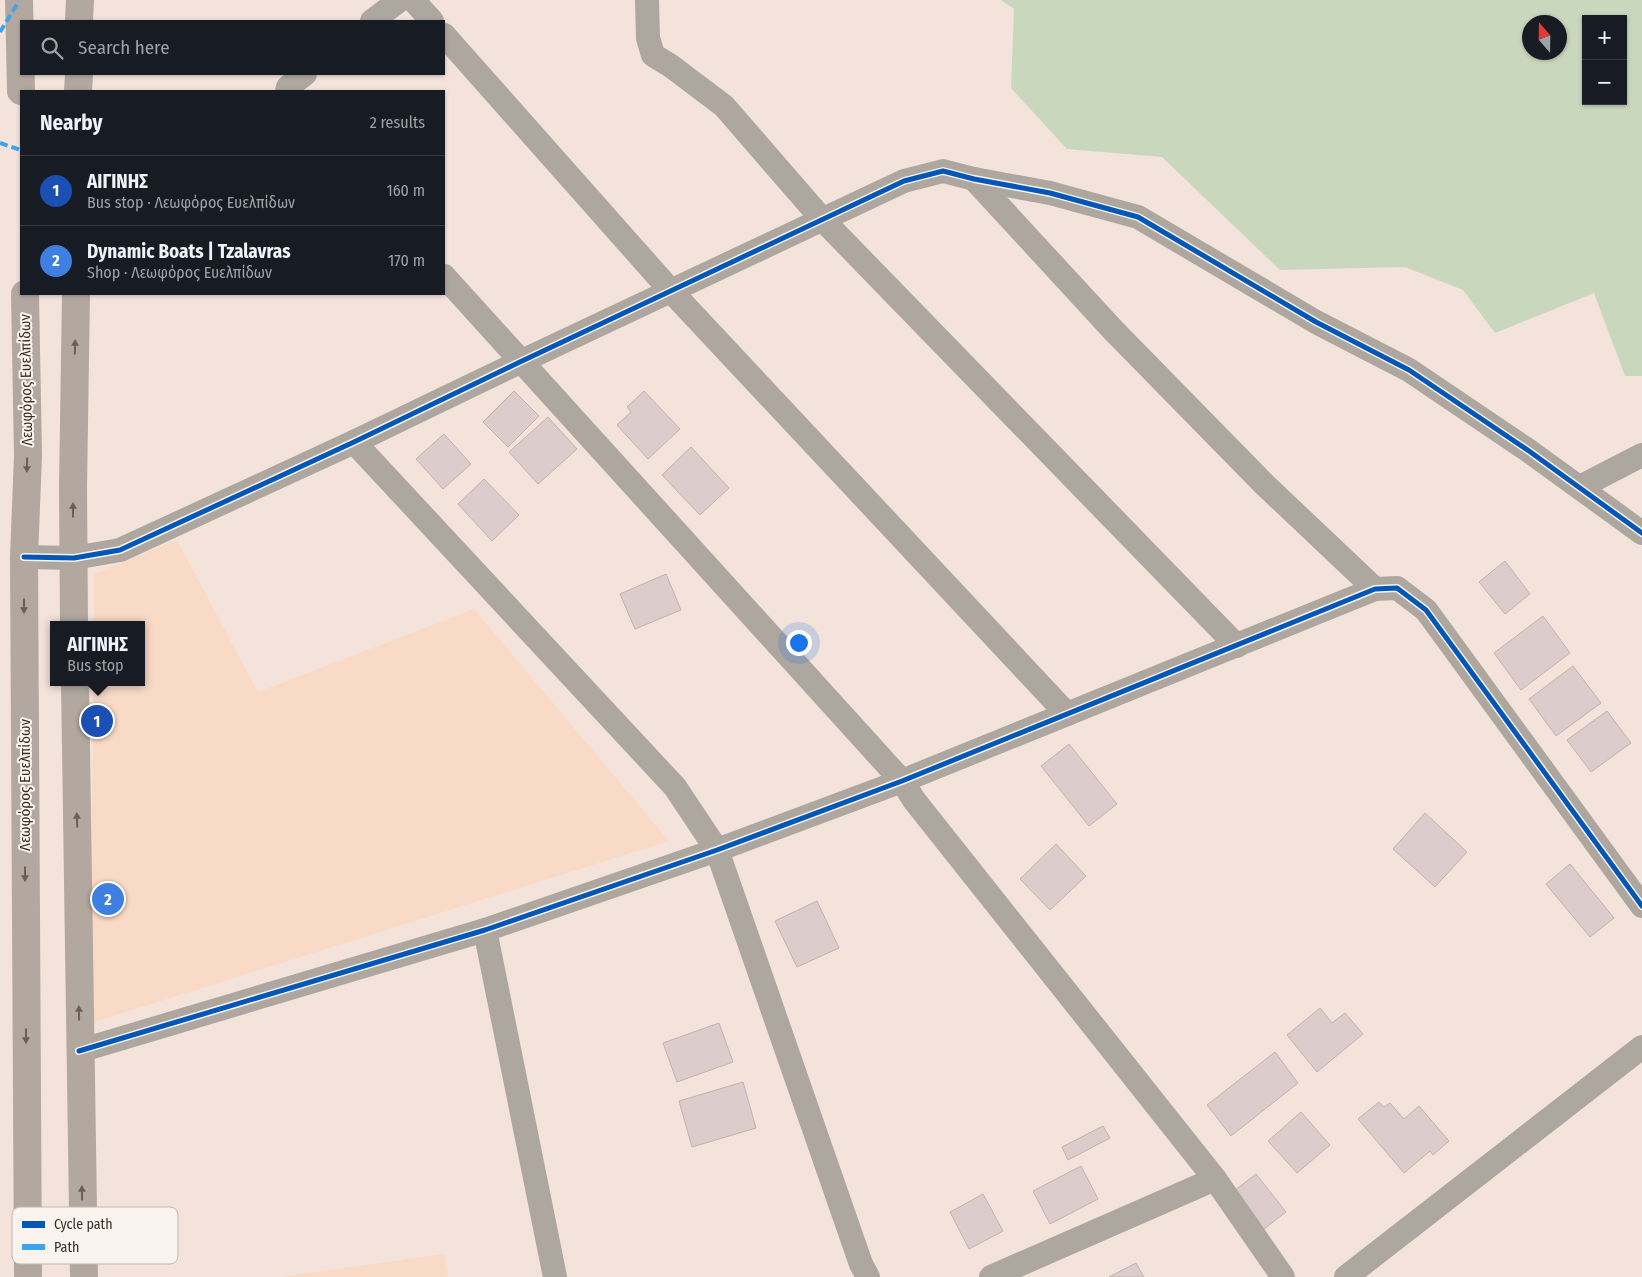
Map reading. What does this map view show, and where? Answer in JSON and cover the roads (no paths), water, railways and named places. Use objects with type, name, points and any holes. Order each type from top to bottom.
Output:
[{"type":"main road","points":[[19,0],[20,30]]},
{"type":"main road","points":[[79,20],[80,0]]},
{"type":"main road","points":[[21,75],[22,90]]},
{"type":"main road","points":[[78,90],[79,75]]},
{"type":"main road","name":"Λεωφόρος Ευελπίδων","points":[[25,295],[28,463],[24,558],[28,1207]]},
{"type":"main road","points":[[74,621],[76,295]]},
{"type":"main road","points":[[75,686],[82,1207]]},
{"type":"main road","name":"Λεωφόρος Ευελπίδων","points":[[28,1264],[28,1277]]},
{"type":"main road","points":[[84,1264],[84,1277]]},
{"type":"street","points":[[373,20],[400,0]]},
{"type":"street","points":[[413,0],[431,20]]},
{"type":"street","points":[[647,0],[648,38],[654,55],[724,106],[822,219],[1237,646]]},
{"type":"street","points":[[445,36],[671,291],[1067,714]]},
{"type":"street","points":[[287,90],[288,87],[304,75]]},
{"type":"street","points":[[24,558],[74,558],[120,550],[354,442],[904,181],[943,171],[974,179],[1050,193],[1138,217],[1316,322],[1408,370],[1529,451],[1642,533]]},
{"type":"street","points":[[974,179],[1114,330],[1244,464],[1375,589]]},
{"type":"street","points":[[445,277],[902,781],[914,800],[1215,1179],[1283,1277]]},
{"type":"street","points":[[354,442],[675,787],[717,850],[858,1254],[868,1277]]},
{"type":"street","points":[[1580,487],[1642,455]]},
{"type":"street","points":[[79,1051],[485,930],[717,850],[902,781],[1375,589],[1398,588],[1426,610],[1642,906]]},
{"type":"street","points":[[485,930],[555,1277]]},
{"type":"street","points":[[1346,1277],[1642,1047]]},
{"type":"street","points":[[991,1277],[1215,1179]]},
{"type":"place","name":"ΑΙΓΙΝΗΣ","points":[[97,721]]},
{"type":"place","name":"Dynamic Boats | Tzalavras","points":[[108,899]]}]
